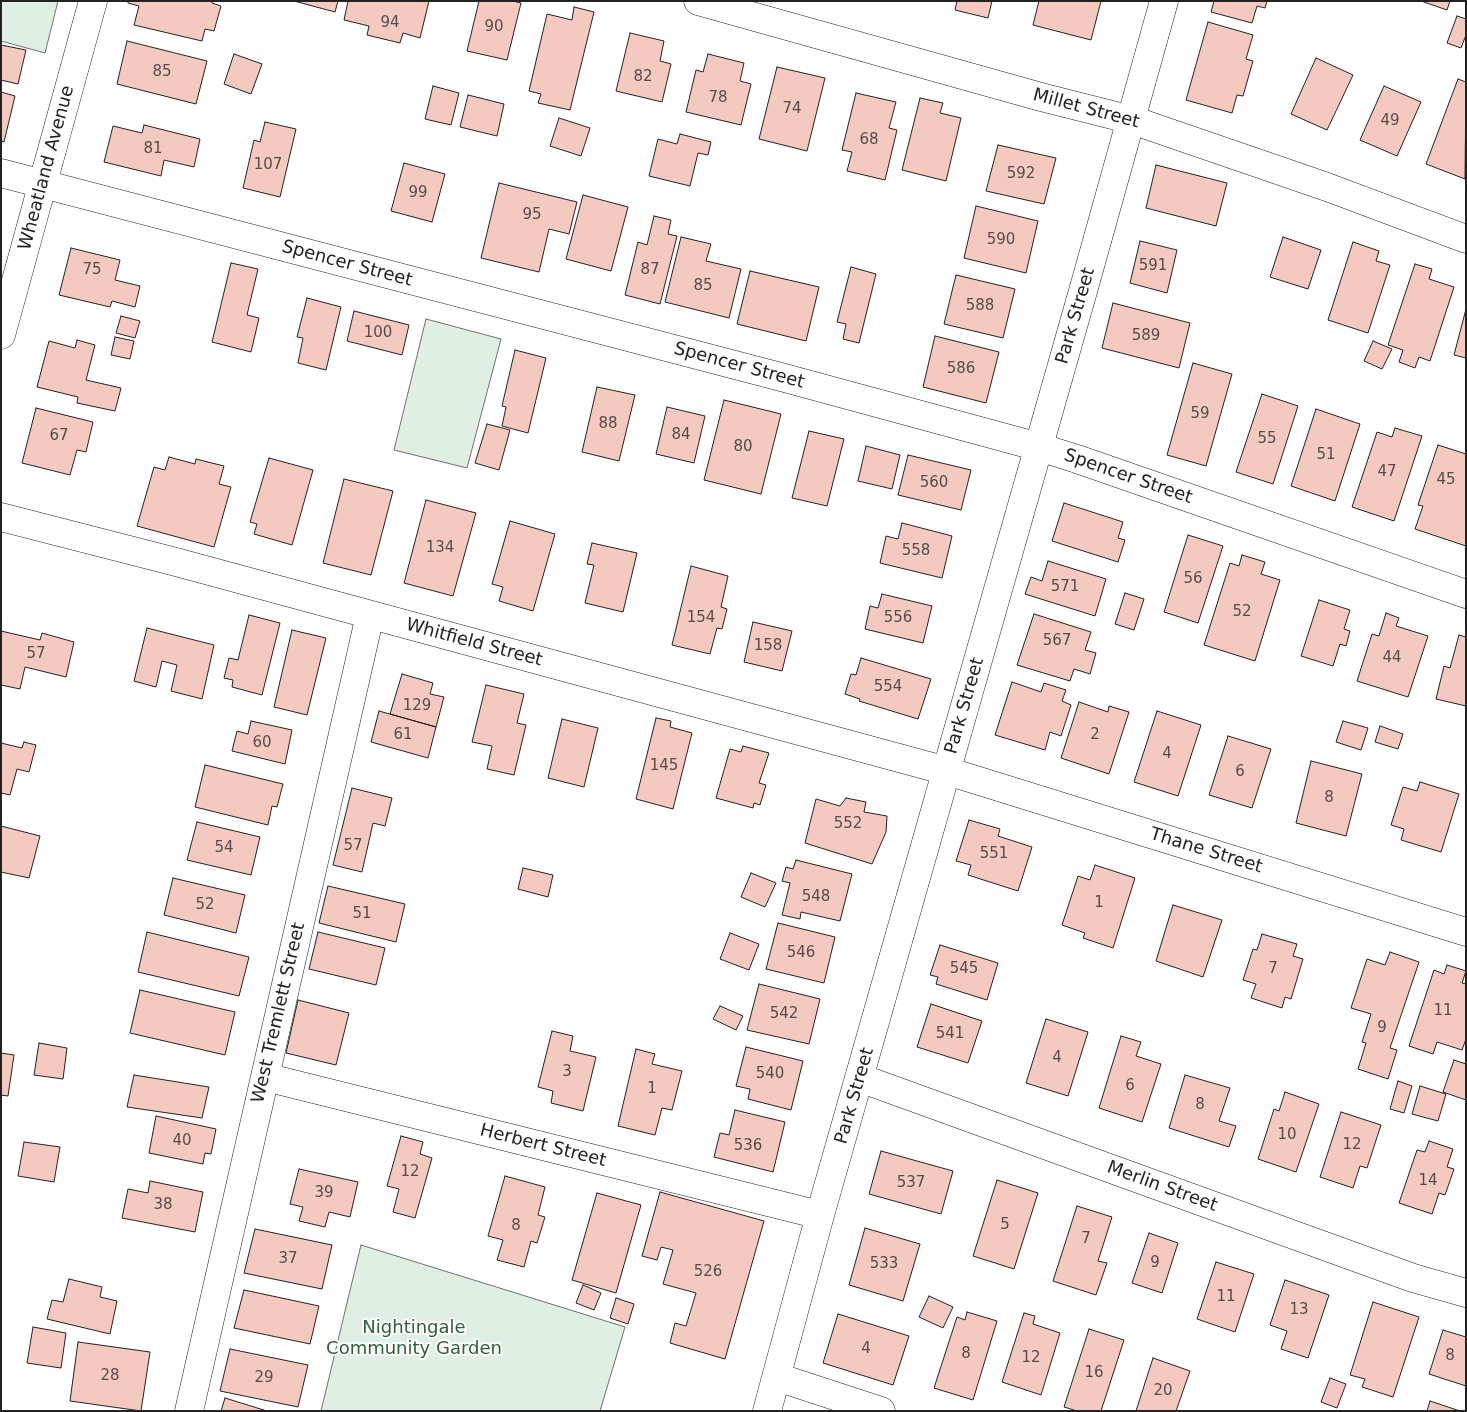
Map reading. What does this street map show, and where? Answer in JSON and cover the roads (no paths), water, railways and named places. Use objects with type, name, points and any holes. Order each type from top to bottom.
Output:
[{"type":"street","name":"Wheatland Avenue","points":[[1,336],[93,1]]},
{"type":"street","name":"Millet Street","points":[[698,1],[1041,97],[1132,120],[1327,187],[1466,239]]},
{"type":"street","name":"Park Street","points":[[767,1411],[820,1215],[1132,120],[1164,1]]},
{"type":"street","name":"Spencer Street","points":[[1,173],[781,377],[1039,447],[1466,594]]},
{"type":"street","name":"Whitfield Street","points":[[1,517],[947,771]]},
{"type":"street","name":"West Tremlett Street","points":[[189,1411],[370,615]]},
{"type":"street","name":"Thane Street","points":[[947,771],[1466,932]]},
{"type":"street","name":"Herbert Street","points":[[265,1077],[820,1215]]},
{"type":"street","name":"Merlin Street","points":[[860,1078],[1413,1278],[1466,1293]]},
{"type":"street","points":[[777,1378],[881,1411]]},
{"type":"park label","name":"Nightingale Community Garden","points":[[414,1338]]}]
